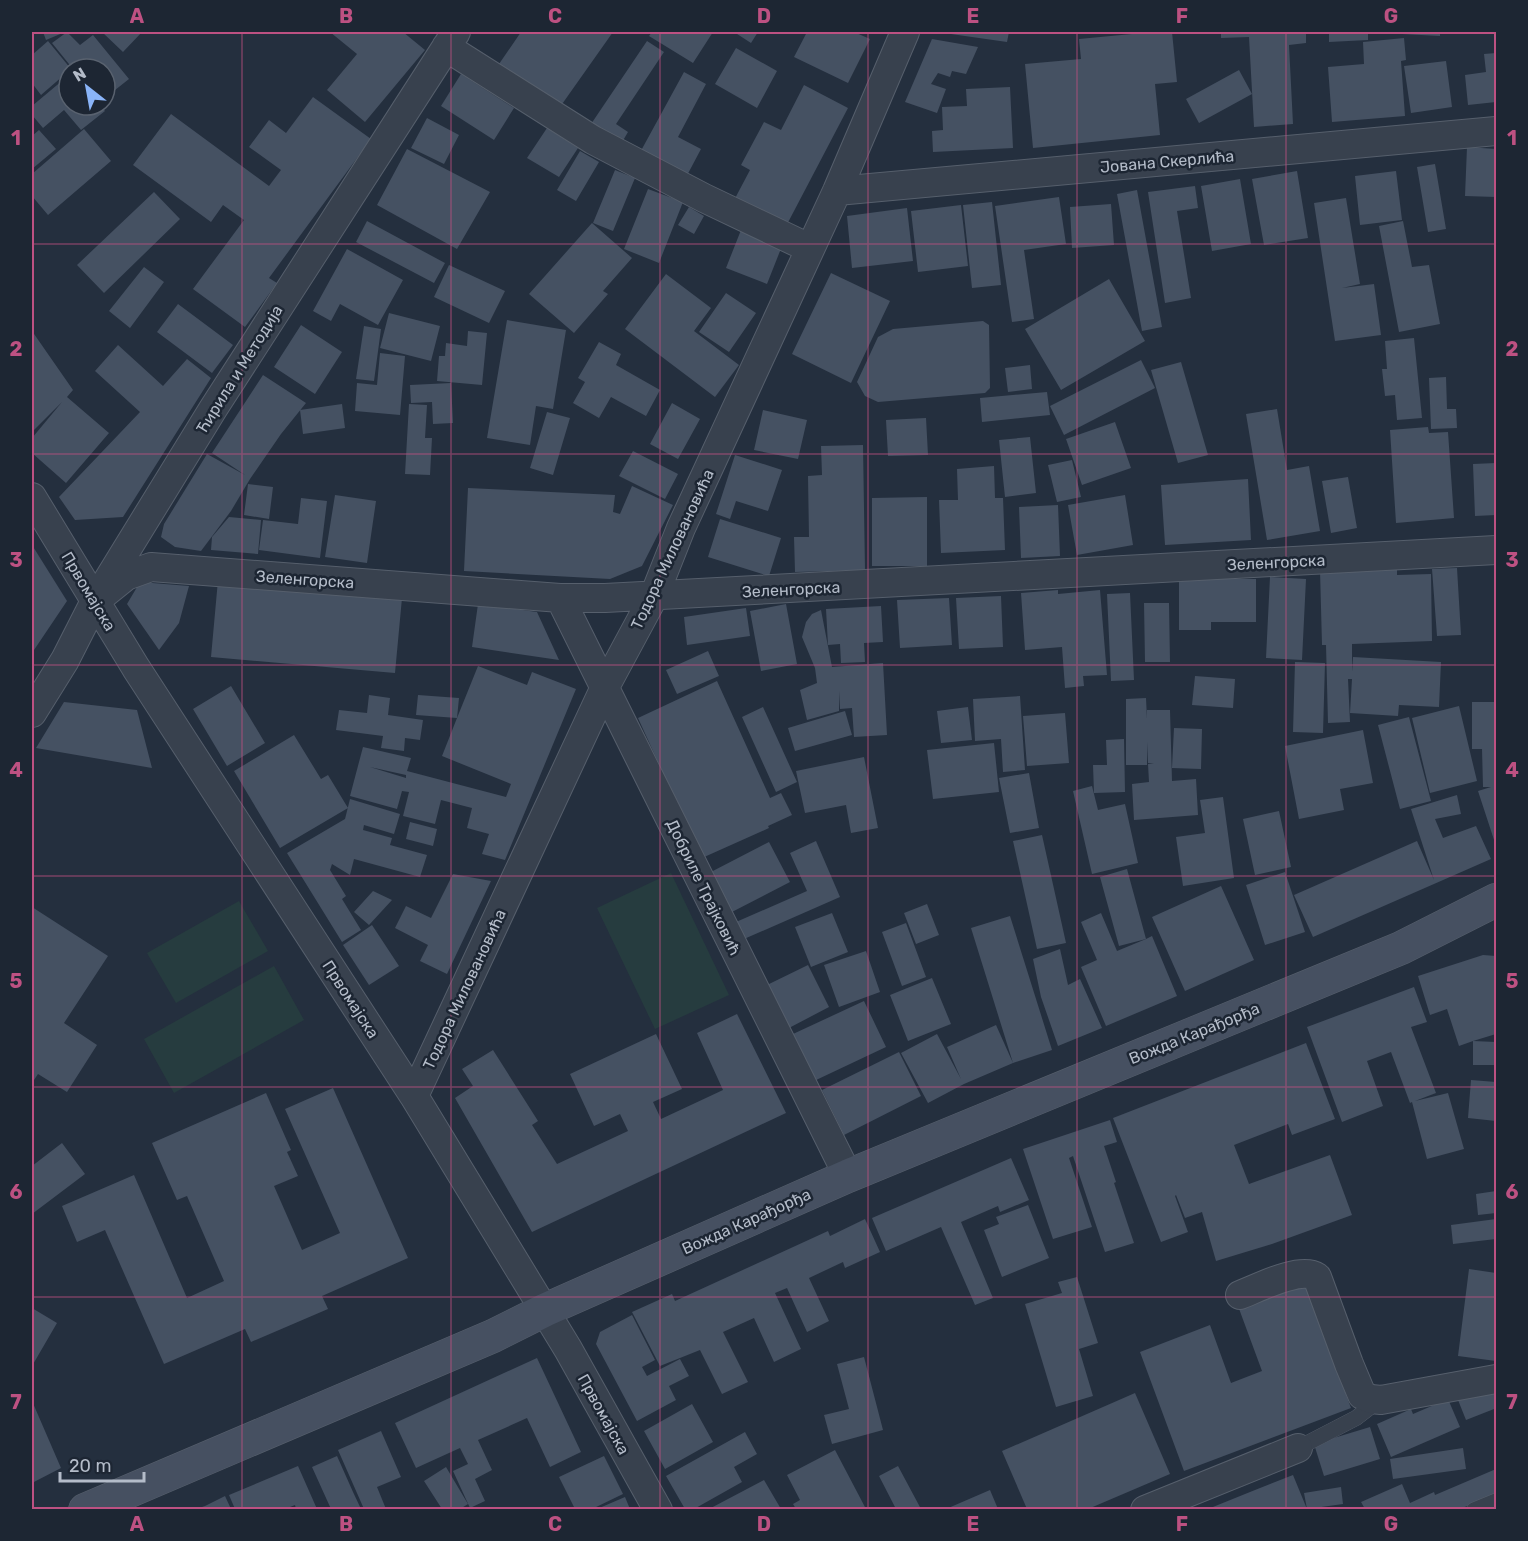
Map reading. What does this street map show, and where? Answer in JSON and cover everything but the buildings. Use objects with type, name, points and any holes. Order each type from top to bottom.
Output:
[{"type":"main road","name":"Вожда Карађорђа","points":[[91,1508],[493,1336],[544,1310],[848,1176],[1401,948],[1497,900]]},
{"type":"main road","name":"Вожда Карађорђа","points":[[1401,948],[1497,922]]},
{"type":"street","name":"Тодора Миловановића","points":[[414,1096],[605,687],[654,596],[681,528],[837,191],[905,32]]},
{"type":"street","points":[[451,39],[593,140],[704,198],[809,248]]},
{"type":"street","name":"Ћирила и Методија","points":[[32,712],[65,660],[95,601],[213,409],[451,39]]},
{"type":"street","name":"Јована Скерлића","points":[[837,191],[1497,131]]},
{"type":"street","name":"Првомајска","points":[[32,497],[142,677],[414,1096],[544,1310],[658,1509]]},
{"type":"street","name":"Зеленгорска","points":[[95,601],[126,576],[151,567],[560,598],[654,596],[1497,550]]},
{"type":"street","name":"Добриле Трајковић","points":[[560,598],[848,1176]]},
{"type":"street","points":[[1240,1295],[1290,1276],[1312,1273],[1317,1277],[1362,1395],[1371,1399],[1381,1400],[1497,1379]]},
{"type":"street","points":[[1145,1509],[1298,1448]]},
{"type":"lane","points":[[1298,1448],[1356,1418],[1369,1408],[1371,1399]]},
{"type":"lane","points":[[1474,1509],[1497,1501]]},
{"type":"green space","points":[[671,873],[729,995],[655,1029],[597,908]]},
{"type":"green space","points":[[239,901],[268,951],[176,1003],[147,953]]},
{"type":"green space","points":[[274,966],[304,1020],[174,1093],[144,1039]]}]
